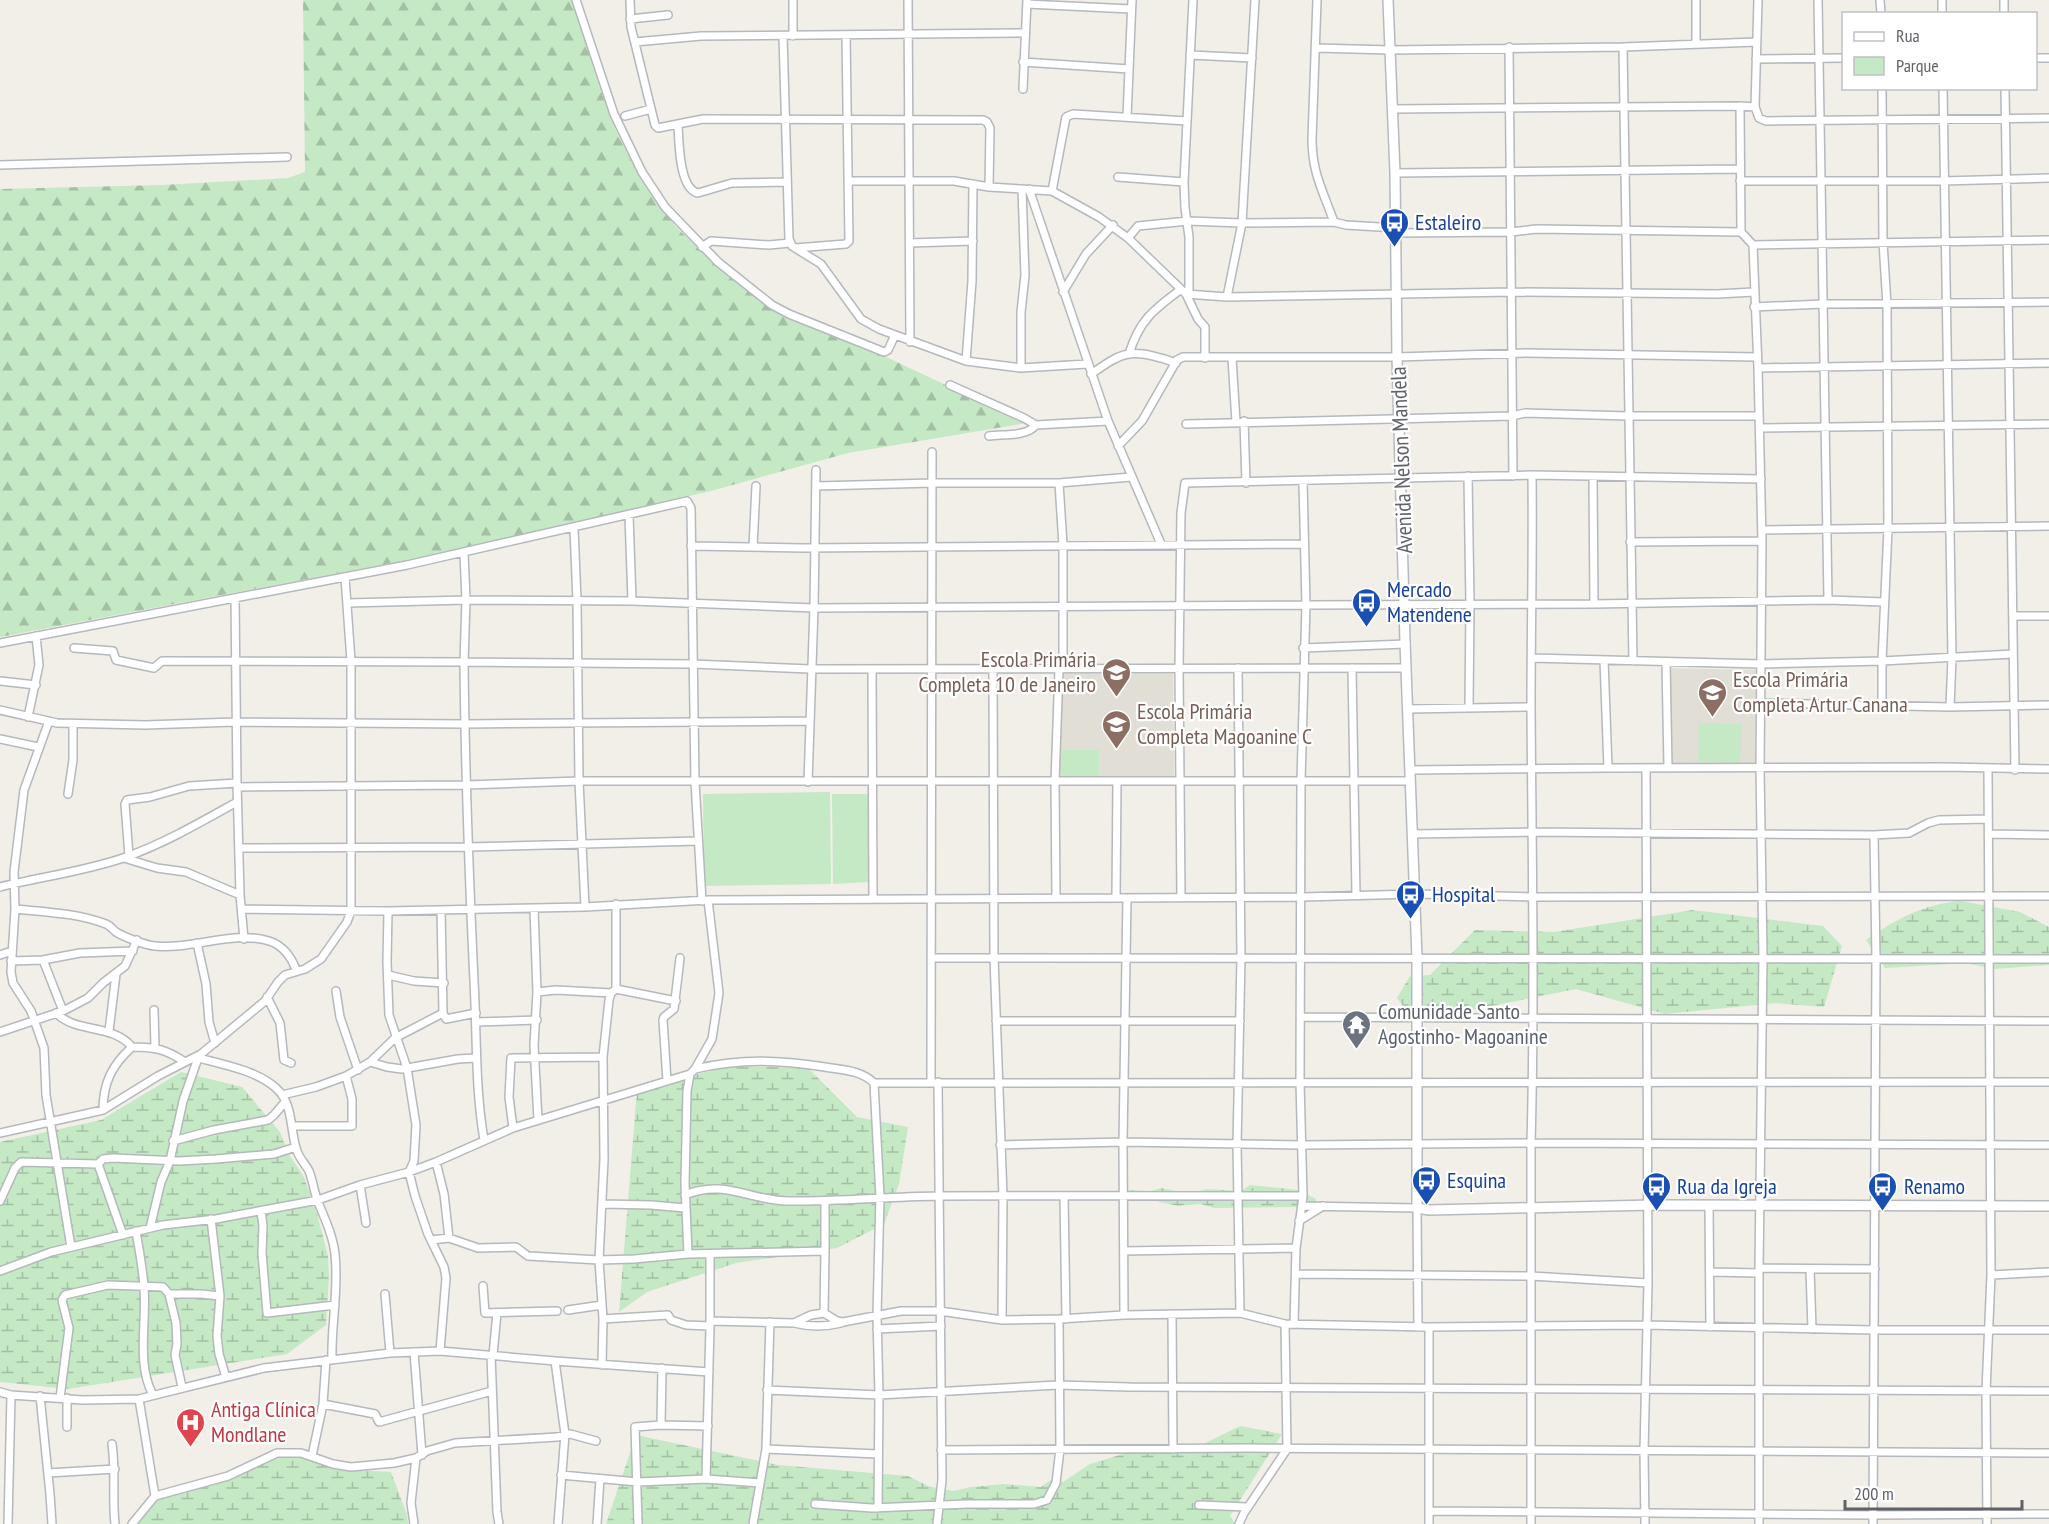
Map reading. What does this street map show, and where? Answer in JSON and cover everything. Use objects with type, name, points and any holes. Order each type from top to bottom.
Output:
[{"type":"street","points":[[576,0],[614,114],[642,172],[665,207],[702,247],[743,284],[789,314],[884,352],[888,350],[895,335]]},
{"type":"street","points":[[630,0],[630,19],[635,42],[658,128],[695,120],[846,119],[987,122],[990,128],[989,187]]},
{"type":"street","points":[[793,0],[793,36]]},
{"type":"street","points":[[908,0],[910,342]]},
{"type":"street","points":[[1127,117],[1132,0]]},
{"type":"street","points":[[1185,293],[1188,221],[1184,182],[1193,0]]},
{"type":"street","points":[[1227,297],[1242,223],[1254,0]]},
{"type":"street","points":[[1317,0],[1312,158],[1315,173],[1334,222]]},
{"type":"street","name":"Avenida Nelson Mandela","points":[[1388,0],[1394,109],[1406,668],[1417,958],[1418,1144],[1415,1196],[1417,1208]]},
{"type":"street","points":[[1696,0],[1696,44]]},
{"type":"street","points":[[1758,0],[1755,107],[1760,118],[1766,121],[2049,118]]},
{"type":"street","points":[[1818,0],[1828,600]]},
{"type":"street","points":[[1023,89],[1027,2],[1131,9]]},
{"type":"street","points":[[630,19],[668,15]]},
{"type":"street","points":[[635,42],[701,36],[1025,33]]},
{"type":"street","points":[[702,247],[711,241],[793,246],[846,244],[849,241],[846,35]]},
{"type":"street","points":[[783,36],[787,182],[793,246]]},
{"type":"street","points":[[1315,48],[1391,50],[1623,47],[1756,42]]},
{"type":"street","points":[[1509,47],[1513,476]]},
{"type":"street","points":[[1623,47],[1633,661]]},
{"type":"street","points":[[1190,55],[1252,58]]},
{"type":"street","points":[[1756,59],[1842,58]]},
{"type":"street","points":[[1023,62],[1129,69]]},
{"type":"street","points":[[1882,90],[1887,304],[1888,529],[1882,706]]},
{"type":"street","points":[[1943,90],[1952,658],[1950,707]]},
{"type":"street","points":[[2005,90],[2015,770]]},
{"type":"street","points":[[1740,106],[1741,232],[1753,245],[1762,530],[1760,768],[1763,957],[1759,1524]]},
{"type":"street","points":[[1394,109],[1755,107]]},
{"type":"street","points":[[625,116],[651,108]]},
{"type":"street","points":[[1052,191],[1066,117],[1073,114],[1187,121]]},
{"type":"street","points":[[678,125],[684,177],[687,186],[693,192],[698,193],[732,183],[787,182]]},
{"type":"street","points":[[0,165],[287,157]]},
{"type":"street","points":[[1395,173],[1740,169]]},
{"type":"street","points":[[1118,177],[1184,182]]},
{"type":"street","points":[[1740,181],[1943,181],[2049,178]]},
{"type":"street","points":[[848,181],[954,181],[989,187],[1052,191],[1113,225],[1185,293],[1195,315],[1205,327],[1205,358]]},
{"type":"street","points":[[966,361],[972,281],[973,184]]},
{"type":"street","points":[[1025,189],[1108,421],[1161,544]]},
{"type":"street","points":[[1021,368],[1025,189]]},
{"type":"street","points":[[1128,238],[1138,226],[1188,221],[1334,222],[1396,231],[1511,232],[1536,229],[1741,232]]},
{"type":"street","points":[[1063,292],[1089,249],[1113,225]]},
{"type":"street","points":[[1753,245],[2049,240]]},
{"type":"street","points":[[910,243],[973,241]]},
{"type":"street","points":[[793,246],[821,264],[861,319],[910,342],[966,361],[1021,368],[1087,364]]},
{"type":"street","points":[[1129,354],[1134,337],[1144,319],[1185,293],[1227,297],[1512,292],[1717,294],[1754,292]]},
{"type":"street","points":[[1755,307],[1822,304],[2049,302]]},
{"type":"street","points":[[1118,446],[1142,421],[1177,360],[1183,357],[1398,357],[1512,353],[1758,357]]},
{"type":"street","points":[[1091,374],[1116,358],[1129,354],[1176,363]]},
{"type":"street","points":[[1232,358],[1236,422]]},
{"type":"street","points":[[1758,368],[2049,363]]},
{"type":"street","points":[[950,385],[1036,425],[1108,421]]},
{"type":"street","points":[[1186,424],[1512,416],[1537,413],[1759,416]]},
{"type":"street","points":[[1244,421],[1246,483]]},
{"type":"street","points":[[1760,428],[2049,424]]},
{"type":"street","points":[[989,436],[1025,432],[1034,429],[1036,425]]},
{"type":"street","points":[[932,452],[931,898],[939,1196],[942,1480],[938,1524]]},
{"type":"street","points":[[808,782],[816,470]]},
{"type":"street","points":[[1468,476],[1469,707]]},
{"type":"street","points":[[1181,897],[1180,544],[1185,483],[1303,482],[1468,476],[1761,479]]},
{"type":"street","points":[[1531,1524],[1532,476]]},
{"type":"street","points":[[816,486],[1059,483],[1131,477]]},
{"type":"street","points":[[1593,477],[1594,604]]},
{"type":"street","points":[[1294,1324],[1296,1248],[1303,1196],[1300,1082],[1301,782],[1306,605],[1303,482]]},
{"type":"street","points":[[1056,897],[1055,782],[1059,669],[1063,659],[1064,607],[1059,483]]},
{"type":"street","points":[[753,547],[756,486]]},
{"type":"street","points":[[0,643],[464,553],[687,501],[691,508],[698,841],[719,993],[712,1039],[692,1071],[687,1091],[685,1196],[688,1254]]},
{"type":"street","points":[[629,515],[632,601]]},
{"type":"street","points":[[1762,530],[2049,526]]},
{"type":"street","points":[[574,528],[579,781],[585,907]]},
{"type":"street","points":[[1630,542],[1762,541]]},
{"type":"street","points":[[691,546],[1304,544]]},
{"type":"street","points":[[464,553],[468,847],[478,1099],[484,1140]]},
{"type":"street","points":[[0,1133],[103,1110],[158,1076],[196,1058],[267,997],[278,982],[296,970],[305,969],[321,959],[347,922],[351,911],[352,847],[351,661],[345,577]]},
{"type":"street","points":[[235,598],[237,802],[244,939]]},
{"type":"street","points":[[348,603],[466,600],[632,601],[814,608],[932,608],[1405,603],[1631,604],[1828,600],[1884,602]]},
{"type":"street","points":[[2013,616],[2049,616]]},
{"type":"street","points":[[28,717],[39,665],[36,636]]},
{"type":"street","points":[[1303,648],[1406,644]]},
{"type":"street","points":[[74,648],[113,651],[116,660],[154,668],[162,661],[693,664],[810,669],[1406,668]]},
{"type":"street","points":[[1532,658],[1761,664],[1882,662],[2013,654]]},
{"type":"street","points":[[1604,660],[1608,768]]},
{"type":"street","points":[[1666,662],[1668,768]]},
{"type":"street","points":[[993,668],[993,898],[1003,1196],[1002,1320]]},
{"type":"street","points":[[1238,668],[1241,958],[1237,1145],[1240,1313]]},
{"type":"street","points":[[1352,668],[1356,895]]},
{"type":"street","points":[[872,669],[873,898]]},
{"type":"street","points":[[0,681],[36,685]]},
{"type":"street","points":[[1761,703],[1950,707],[2049,705]]},
{"type":"street","points":[[1408,709],[1531,707]]},
{"type":"street","points":[[0,710],[74,724],[808,721]]},
{"type":"street","points":[[49,721],[24,790],[14,883],[15,909],[11,961],[13,983],[27,1003],[45,1054],[46,1095],[71,1247]]},
{"type":"street","points":[[68,794],[73,760],[74,724]]},
{"type":"street","points":[[0,739],[38,747]]},
{"type":"street","points":[[1410,770],[1945,768],[2049,770]]},
{"type":"street","points":[[1645,1524],[1644,1451],[1648,1283],[1646,769]]},
{"type":"street","points":[[1987,1524],[1986,1391],[1991,1275],[1988,769]]},
{"type":"street","points":[[126,857],[125,804],[127,800],[150,797],[189,786],[466,785],[579,781],[1410,782]]},
{"type":"street","points":[[1116,898],[1117,782]]},
{"type":"street","points":[[0,887],[126,857],[176,835],[237,802]]},
{"type":"street","points":[[1412,834],[1533,832],[1874,835],[1909,833],[1935,821],[1988,819]]},
{"type":"street","points":[[1989,834],[2049,835]]},
{"type":"street","points":[[1873,1524],[1876,959],[1874,835]]},
{"type":"street","points":[[239,848],[468,847],[698,841]]},
{"type":"street","points":[[126,857],[157,868],[186,872],[240,895]]},
{"type":"street","points":[[242,909],[471,910],[585,907],[705,900],[1240,898],[1415,894],[1533,897],[2049,896]]},
{"type":"street","points":[[1124,1315],[1123,1142],[1127,898]]},
{"type":"street","points":[[602,1365],[603,1319],[599,1260],[604,1159],[603,1057],[614,991],[616,904]]},
{"type":"street","points":[[15,909],[73,915],[104,923],[111,926],[117,933],[154,946],[244,939],[271,941],[288,954],[296,970]]},
{"type":"street","points":[[534,909],[537,992],[535,1057],[538,1120]]},
{"type":"street","points":[[441,910],[443,1013],[446,1019],[476,1013]]},
{"type":"street","points":[[388,911],[389,1016],[412,1089],[417,1134],[414,1161],[409,1172],[415,1196],[446,1278],[440,1351]]},
{"type":"street","points":[[0,1032],[59,1012],[88,998],[125,966],[137,940]]},
{"type":"street","points":[[197,943],[215,1043]]},
{"type":"street","points":[[0,955],[12,951]]},
{"type":"street","points":[[11,961],[43,960],[80,953],[133,951]]},
{"type":"street","points":[[667,1081],[663,1020],[674,1009],[680,958]]},
{"type":"street","points":[[932,958],[2049,959]]},
{"type":"street","points":[[43,960],[59,1012],[71,1023],[109,1031],[127,1040],[132,1047]]},
{"type":"street","points":[[109,1031],[116,974]]},
{"type":"street","points":[[387,975],[414,981],[444,983]]},
{"type":"street","points":[[336,991],[340,1017],[358,1070]]},
{"type":"street","points":[[537,992],[614,991],[676,1001]]},
{"type":"street","points":[[267,997],[280,1023],[284,1060],[291,1063]]},
{"type":"street","points":[[154,1010],[155,1047]]},
{"type":"street","points":[[173,1141],[214,1130],[268,1120],[274,1115],[284,1098],[358,1070],[395,1038],[443,1013]]},
{"type":"street","points":[[1301,1017],[2049,1021]]},
{"type":"street","points":[[476,1023],[537,1020]]},
{"type":"street","points":[[996,1021],[1240,1021]]},
{"type":"street","points":[[103,1110],[104,1096],[113,1066],[132,1047],[155,1047],[185,1062]]},
{"type":"street","points":[[513,1128],[508,1097],[512,1057],[603,1057]]},
{"type":"street","points":[[196,1058],[231,1067],[262,1079],[275,1087],[284,1098],[301,1162],[308,1171],[324,1214],[335,1252],[336,1305],[323,1404],[312,1456]]},
{"type":"street","points":[[150,1228],[161,1182],[170,1161],[183,1101],[196,1058]]},
{"type":"street","points":[[370,1062],[394,1069],[476,1058]]},
{"type":"street","points":[[2,1269],[71,1247],[150,1228],[318,1200],[360,1185],[409,1172],[513,1128],[725,1062],[785,1061],[863,1074],[874,1083],[2049,1082]]},
{"type":"street","points":[[293,1126],[352,1126],[352,1099],[346,1076]]},
{"type":"street","points":[[874,1083],[879,1197],[878,1508]]},
{"type":"street","points":[[1000,1145],[1123,1142],[1303,1146],[1531,1143],[2049,1145]]},
{"type":"street","points":[[0,1201],[15,1168],[21,1162],[57,1161],[98,1164],[103,1159],[113,1158],[196,1161],[274,1154],[296,1147]]},
{"type":"street","points":[[436,1162],[444,1194],[448,1238]]},
{"type":"street","points":[[98,1164],[123,1235]]},
{"type":"street","points":[[685,1184],[696,1190]]},
{"type":"street","points":[[360,1185],[366,1223]]},
{"type":"street","points":[[685,1196],[696,1190],[727,1188],[781,1201],[939,1196],[1303,1196]]},
{"type":"street","points":[[815,1504],[878,1508],[939,1504],[1034,1504],[1047,1500],[1056,1483],[1060,1449],[1058,1385],[1063,1319],[1064,1196]]},
{"type":"street","points":[[824,1313],[825,1201]]},
{"type":"street","points":[[602,1204],[686,1208]]},
{"type":"street","points":[[1302,1206],[1429,1210],[1646,1205],[2049,1206]]},
{"type":"street","points":[[1709,1205],[1710,1327]]},
{"type":"street","points":[[1299,1221],[1323,1206]]},
{"type":"street","points":[[1417,1208],[1418,1327]]},
{"type":"street","points":[[261,1211],[267,1313],[336,1305]]},
{"type":"street","points":[[211,1219],[220,1296],[217,1336],[219,1354],[226,1377]]},
{"type":"street","points":[[136,1232],[144,1286],[144,1352],[148,1385],[153,1395]]},
{"type":"street","points":[[431,1240],[448,1238],[478,1248],[516,1247],[528,1256],[599,1260],[688,1254],[825,1251]]},
{"type":"street","points":[[1124,1251],[1296,1248]]},
{"type":"street","points":[[706,1479],[710,1254]]},
{"type":"street","points":[[1810,1269],[1812,1329]]},
{"type":"street","points":[[1710,1272],[1875,1269]]},
{"type":"street","points":[[1991,1275],[2049,1272]]},
{"type":"street","points":[[1296,1274],[1531,1276],[1648,1283]]},
{"type":"street","points":[[67,1427],[63,1398],[69,1328],[63,1297],[98,1286],[163,1287],[169,1294],[176,1323],[175,1355],[182,1387]]},
{"type":"street","points":[[483,1286],[485,1313],[557,1311]]},
{"type":"street","points":[[169,1294],[220,1296]]},
{"type":"street","points":[[385,1294],[390,1353]]},
{"type":"street","points":[[568,1310],[602,1305]]},
{"type":"street","points":[[603,1319],[668,1315],[671,1320],[686,1325],[770,1322],[819,1326],[901,1311],[940,1311],[1002,1320],[1240,1313],[1285,1324],[1418,1327],[1646,1325],[1874,1330],[2049,1330]]},
{"type":"street","points":[[497,1313],[492,1355],[492,1391],[499,1524]]},
{"type":"street","points":[[794,1323],[811,1315],[824,1313],[843,1322]]},
{"type":"street","points":[[1172,1314],[1173,1449]]},
{"type":"street","points":[[753,1524],[765,1449],[770,1322]]},
{"type":"street","points":[[1239,1524],[1247,1508],[1287,1449],[1285,1324]]},
{"type":"street","points":[[878,1329],[941,1326]]},
{"type":"street","points":[[1429,1327],[1429,1524]]},
{"type":"street","points":[[0,1392],[11,1395],[118,1400],[153,1395],[264,1368],[390,1353],[440,1351],[709,1372]]},
{"type":"street","points":[[414,1352],[419,1410],[419,1456],[411,1503],[414,1524]]},
{"type":"street","points":[[555,1360],[565,1434],[558,1524]]},
{"type":"street","points":[[661,1425],[662,1368]]},
{"type":"street","points":[[767,1390],[879,1395],[1058,1385],[1531,1390],[2049,1391]]},
{"type":"street","points":[[323,1404],[375,1414],[379,1422],[492,1391]]},
{"type":"street","points":[[8,1524],[11,1395]]},
{"type":"street","points":[[40,1396],[52,1524]]},
{"type":"street","points":[[139,1398],[155,1497]]},
{"type":"street","points":[[638,1524],[635,1427],[708,1426]]},
{"type":"street","points":[[132,1524],[155,1497],[228,1476],[286,1451],[351,1467],[394,1463],[455,1443],[557,1437],[565,1434],[596,1441]]},
{"type":"street","points":[[112,1444],[115,1469],[113,1479],[115,1524]]},
{"type":"street","points":[[765,1449],[878,1454]]},
{"type":"street","points":[[941,1450],[1287,1449],[2049,1454]]},
{"type":"street","points":[[48,1473],[115,1469]]},
{"type":"street","points":[[561,1475],[638,1482],[706,1479],[760,1483]]},
{"type":"street","points":[[597,1524],[600,1479]]},
{"type":"street","points":[[1199,1505],[1247,1508]]},
{"type":"street","points":[[1429,1511],[1873,1515],[2049,1514]]},
{"type":"shaded area","name":"Escola Primária Completa Artur Canana","points":[[1667,668],[1756,670],[1755,764],[1671,764]]},
{"type":"shaded area","points":[[1060,674],[1173,674],[1174,780],[1057,778]]},
{"type":"green space","points":[[303,0],[572,0],[616,131],[641,180],[676,227],[700,250],[743,288],[789,317],[854,342],[1027,423],[848,453],[711,491],[418,558],[0,637],[0,189],[162,185],[288,178],[305,172]]},
{"type":"green space","points":[[1699,723],[1741,724],[1740,763],[1698,761]]},
{"type":"green space","points":[[1061,750],[1099,750],[1099,776],[1061,776]]},
{"type":"green space","points":[[830,792],[831,884],[704,886],[703,794]]},
{"type":"green space","points":[[832,794],[869,794],[869,882],[833,884]]},
{"type":"green space","points":[[1961,901],[2020,912],[2049,927],[2049,965],[1994,969],[1966,963],[1885,968],[1866,940],[1923,909]]},
{"type":"green space","points":[[1693,910],[1823,926],[1842,946],[1824,1007],[1776,1003],[1665,1014],[1576,989],[1446,1015],[1409,1014],[1397,998],[1410,976],[1430,975],[1475,930],[1554,932]]},
{"type":"green space","points":[[729,1066],[808,1068],[857,1117],[908,1127],[899,1184],[884,1224],[837,1248],[736,1263],[647,1292],[619,1312],[637,1090]]},
{"type":"green space","points":[[181,1072],[242,1087],[280,1132],[290,1156],[304,1177],[328,1256],[326,1325],[287,1354],[68,1389],[0,1382],[0,1142],[101,1120]]},
{"type":"green space","points":[[1250,1185],[1298,1190],[1316,1199],[1315,1216],[1303,1219],[1297,1207],[1214,1208],[1201,1204],[1178,1206],[1156,1201],[1130,1200],[1124,1193],[1127,1190],[1151,1191],[1161,1188],[1191,1194],[1206,1189],[1241,1191]]},
{"type":"green space","points":[[1240,1426],[1282,1434],[1230,1516],[1235,1524],[606,1524],[636,1435],[778,1465],[908,1476],[928,1486],[953,1491],[1003,1484],[1041,1487],[1052,1479],[1063,1482],[1090,1464],[1123,1454],[1195,1448]]},
{"type":"green space","points":[[276,1456],[301,1457],[338,1469],[391,1472],[407,1515],[408,1524],[135,1524],[157,1497],[227,1480]]},
{"type":"place","name":"Estaleiro","points":[[1394,248]]},
{"type":"place","name":"Mercado Matendene","points":[[1366,628]]},
{"type":"place","name":"Escola Primária Completa 10 de Janeiro","points":[[1117,698]]},
{"type":"place","name":"Escola Primária Completa Artur Canana","points":[[1712,718]]},
{"type":"place","name":"Escola Primária Completa Magoanine C","points":[[1116,750]]},
{"type":"place","name":"Hospital","points":[[1411,920]]},
{"type":"place","name":"Comunidade Santo Agostinho- Magoanine","points":[[1357,1050]]},
{"type":"place","name":"Esquina","points":[[1426,1206]]},
{"type":"place","name":"Rua da Igreja","points":[[1656,1212]]},
{"type":"place","name":"Renamo","points":[[1883,1212]]},
{"type":"place","name":"Antiga Clínica Mondlane","points":[[190,1448]]}]
